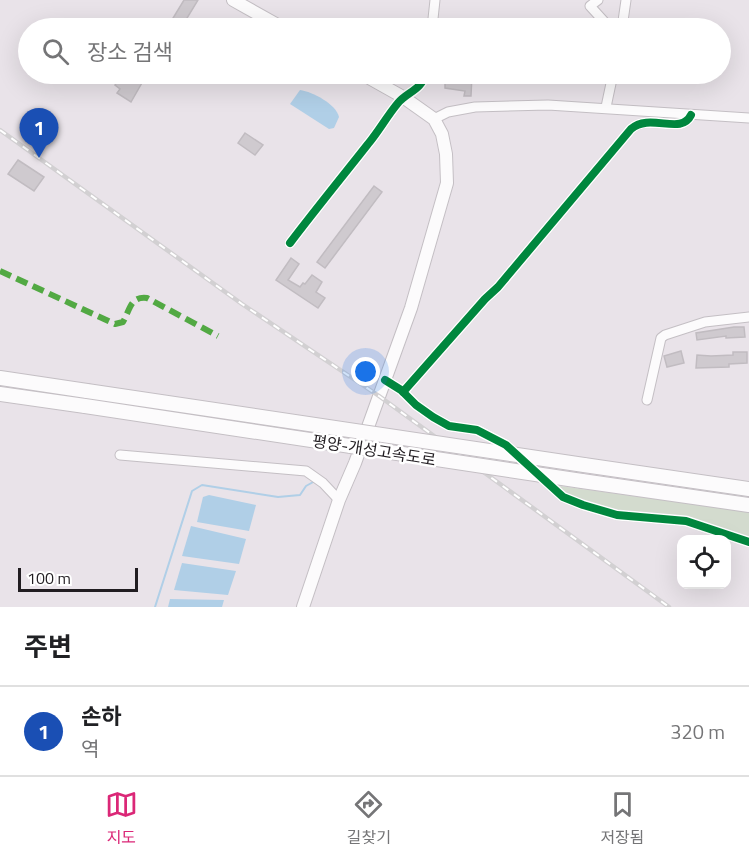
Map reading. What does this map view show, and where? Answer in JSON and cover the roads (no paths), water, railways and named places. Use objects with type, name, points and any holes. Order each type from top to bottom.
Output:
[{"type":"highway","name":"평양-개성고속도로","points":[[0,378],[749,489]]},
{"type":"highway","name":"평양-개성고속도로","points":[[0,394],[749,505]]},
{"type":"main road","points":[[238,1],[266,18]]},
{"type":"main road","points":[[303,607],[339,500],[355,463],[411,308],[447,183],[446,154],[442,134],[434,119],[380,84]]},
{"type":"street","points":[[433,18],[435,0]]},
{"type":"street","points":[[598,0],[590,6],[601,18]]},
{"type":"street","points":[[623,18],[626,0]]},
{"type":"street","points":[[290,243],[403,97],[415,91],[421,84]]},
{"type":"street","points":[[606,107],[611,84]]},
{"type":"street","points":[[434,119],[448,112],[475,106],[548,105],[749,118]]},
{"type":"street","points":[[403,392],[484,299],[498,287],[631,129],[644,122],[682,124],[691,115]]},
{"type":"street","points":[[647,400],[661,338],[664,334],[705,322],[749,317]]},
{"type":"street","points":[[385,380],[403,392],[416,405],[449,426],[477,430],[497,440],[563,497],[617,515],[686,521],[749,542]]},
{"type":"street","points":[[120,454],[306,471],[319,480],[339,500]]},
{"type":"water","points":[[300,90],[329,103],[339,117],[334,128],[329,129],[290,104]]},
{"type":"water","points":[[209,495],[256,505],[249,531],[197,522],[203,497]]},
{"type":"water","points":[[191,526],[246,539],[239,564],[182,556]]},
{"type":"water","points":[[182,563],[236,571],[228,595],[174,590]]},
{"type":"water","points":[[170,599],[224,600],[222,607],[168,607]]},
{"type":"waterway","points":[[155,607],[192,491],[202,485],[278,497],[300,495],[306,486],[315,481]]},
{"type":"railway","points":[[0,130],[242,304],[379,396],[669,607]]},
{"type":"place","name":"손하","points":[[39,158]]}]
